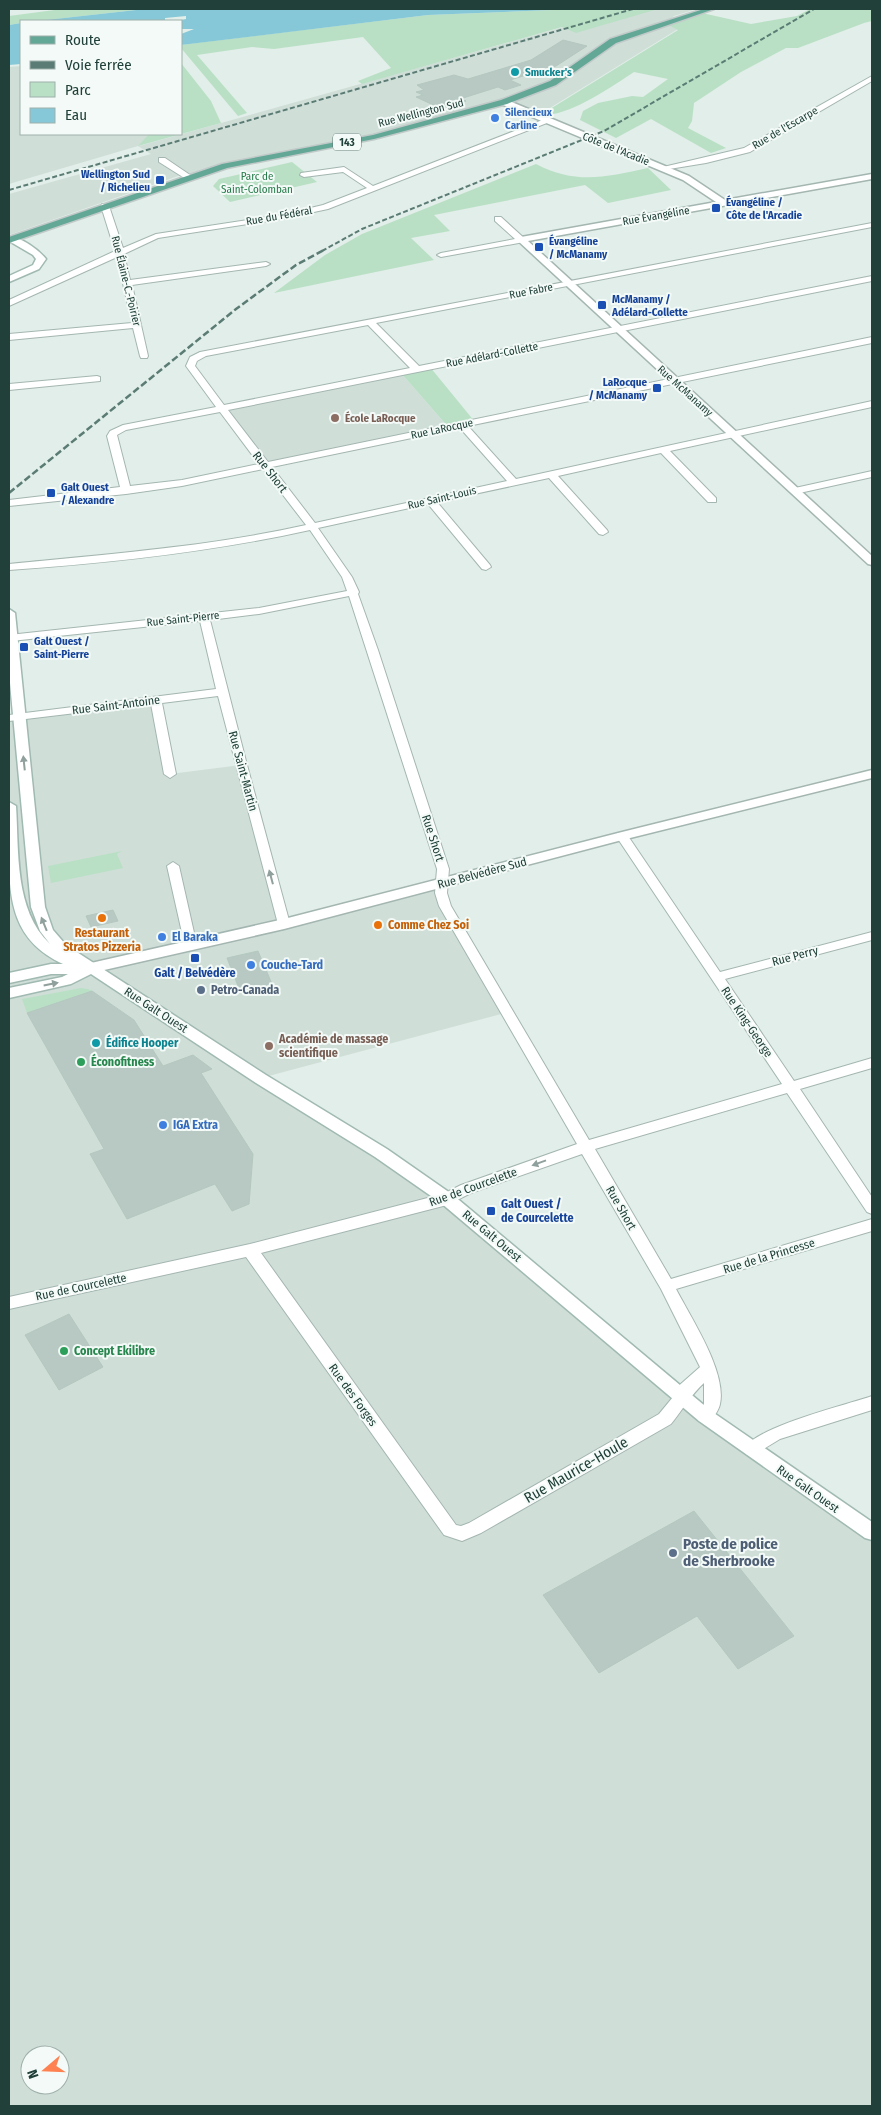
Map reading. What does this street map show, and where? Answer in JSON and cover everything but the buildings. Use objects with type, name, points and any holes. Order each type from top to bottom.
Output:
[{"type":"main road","name":"Rue Wellington Sud","points":[[10,243],[106,206],[189,177],[257,159],[374,137],[504,102],[553,82],[613,41],[710,9]]},
{"type":"street","name":"Rue de l'Escarpe","points":[[663,168],[706,161],[748,150],[872,78]]},
{"type":"street","name":"Côte de l'Acadie","points":[[504,102],[663,168],[699,186],[724,203]]},
{"type":"street","name":"Rue du Fédéral","points":[[9,303],[156,236],[297,214],[326,207],[548,121]]},
{"type":"street","points":[[162,160],[189,177]]},
{"type":"street","points":[[304,175],[344,168],[373,189]]},
{"type":"street","name":"Rue Évangéline","points":[[440,255],[872,176]]},
{"type":"street","name":"Rue Élaine-C.-Poirier","points":[[106,206],[120,254],[144,356]]},
{"type":"street","name":"Rue McManamy","points":[[498,219],[795,491],[868,553],[872,562]]},
{"type":"street","name":"Rue Fabre","points":[[191,361],[203,354],[872,225]]},
{"type":"street","points":[[9,279],[28,271],[40,263],[40,256],[10,243]]},
{"type":"street","points":[[127,283],[266,264]]},
{"type":"street","points":[[9,273],[28,271]]},
{"type":"street","name":"Rue Adélard-Collette","points":[[126,490],[113,433],[123,428],[872,280]]},
{"type":"street","points":[[369,322],[417,370]]},
{"type":"street","points":[[9,337],[137,325]]},
{"type":"street","name":"Rue LaRocque","points":[[9,504],[182,483],[872,340]]},
{"type":"street","name":"Rue Short","points":[[191,361],[191,369],[313,528],[347,577],[354,592],[443,869],[442,899],[667,1286],[709,1369],[713,1388],[712,1405],[705,1416]]},
{"type":"street","points":[[9,387],[97,379]]},
{"type":"street","name":"Rue Saint-Louis","points":[[9,567],[216,547],[313,528],[513,482],[872,404]]},
{"type":"street","points":[[462,425],[513,482]]},
{"type":"street","points":[[662,450],[712,500]]},
{"type":"street","points":[[551,474],[603,532]]},
{"type":"street","points":[[795,491],[872,474]]},
{"type":"street","points":[[430,501],[486,567]]},
{"type":"street","name":"Rue Saint-Pierre","points":[[11,638],[290,606],[354,592]]},
{"type":"street","name":"Rue Galt Ouest","points":[[9,613],[14,718],[34,871],[42,919],[47,931],[61,948],[266,1082],[381,1153],[447,1199],[705,1416],[872,1532]]},
{"type":"street","name":"Rue Saint-Martin","points":[[204,617],[284,924]]},
{"type":"street","name":"Rue Saint-Antoine","points":[[14,718],[222,692]]},
{"type":"street","points":[[156,700],[170,774]]},
{"type":"street","name":"Rue Belvédère Sud","points":[[9,978],[51,969],[91,968],[284,924],[622,836],[872,774]]},
{"type":"street","name":"Rue Galt Ouest","points":[[9,806],[15,886],[27,926],[33,939],[44,950],[60,960],[91,968]]},
{"type":"street","name":"Rue King-George","points":[[622,836],[872,1208]]},
{"type":"street","points":[[173,866],[190,946]]},
{"type":"street","name":"Rue Perry","points":[[717,977],[872,936]]},
{"type":"street","name":"Rue Belvédère Sud","points":[[9,993],[66,981],[91,968]]},
{"type":"street","name":"Rue de Courcelette","points":[[9,1303],[250,1250],[447,1199],[466,1189],[585,1147],[872,1063]]},
{"type":"street","name":"Rue de la Princesse","points":[[667,1286],[872,1225]]},
{"type":"street","name":"Rue des Forges","points":[[250,1250],[450,1530],[462,1534]]},
{"type":"street","points":[[681,1396],[709,1369]]},
{"type":"street","name":"Rue Maurice-Houle","points":[[462,1534],[665,1419],[681,1396]]},
{"type":"street","points":[[752,1449],[775,1434],[872,1403]]},
{"type":"shaded area","points":[[628,9],[697,9],[674,16],[666,24],[678,29],[537,116],[504,102],[419,126],[298,151],[189,177],[184,174],[9,235],[9,194],[151,154],[138,146],[9,184],[9,67],[20,66],[20,135],[148,135],[139,146]]},
{"type":"shaded area","name":"École LaRocque","points":[[401,373],[449,428],[265,466],[222,409]]},
{"type":"shaded area","points":[[156,700],[170,774],[241,765],[284,924],[441,884],[441,893],[505,1013],[261,1078],[381,1153],[680,1395],[872,1532],[872,2106],[9,2106],[9,718]]},
{"type":"green space","points":[[62,9],[145,9],[46,20],[20,20],[20,23],[9,25],[9,16]]},
{"type":"green space","points":[[575,9],[658,9],[576,33],[562,27],[362,84],[358,81],[391,68],[363,37],[274,49],[252,47],[197,55],[247,113],[238,116],[182,49],[182,45],[428,15]]},
{"type":"green space","points":[[810,9],[872,9],[872,21],[798,48],[786,48],[741,72],[694,103],[692,121],[688,128],[726,148],[711,153],[651,119],[616,138],[580,120],[583,111],[598,103],[632,96],[643,97],[668,79],[634,72],[590,100],[564,111],[542,114],[678,30],[666,24],[702,13],[751,24],[797,16]]},
{"type":"green space","points":[[182,64],[211,101],[221,123],[182,134]]},
{"type":"green space","points":[[148,135],[178,135],[138,146]]},
{"type":"green space","name":"Parc de Saint-Colomban","points":[[292,162],[317,182],[230,202],[213,186],[219,179]]},
{"type":"green space","points":[[536,164],[551,171],[578,177],[605,176],[648,168],[671,190],[608,203],[585,185],[434,215],[450,231],[411,238],[434,260],[274,293],[325,255],[362,234]]},
{"type":"green space","points":[[430,367],[475,422],[449,428],[401,373]]},
{"type":"green space","points":[[122,851],[117,854],[123,868],[51,883],[48,866]]},
{"type":"green space","points":[[81,988],[92,991],[27,1013],[22,999]]},
{"type":"water","points":[[145,9],[575,9],[428,15],[182,45],[182,34],[194,29],[182,29],[181,20],[186,19],[186,16],[165,18],[165,20],[46,20]]},
{"type":"water","points":[[20,23],[20,64],[9,65],[9,25]]},
{"type":"railway","points":[[9,190],[633,9]]},
{"type":"railway","points":[[322,251],[362,229],[604,131],[814,9]]},
{"type":"railway","points":[[9,493],[236,309],[296,265],[324,250]]},
{"type":"place","name":"Smucker's","points":[[515,72]]},
{"type":"place","name":"Silencieux Carline","points":[[495,118]]},
{"type":"place","name":"Wellington Sud / Richelieu","points":[[160,180]]},
{"type":"place","name":"Évangéline / Côte de l'Arcadie","points":[[716,208]]},
{"type":"place","name":"Évangéline / McManamy","points":[[539,247]]},
{"type":"place","name":"McManamy / Adélard-Collette","points":[[602,305]]},
{"type":"place","name":"LaRocque / McManamy","points":[[657,388]]},
{"type":"place","name":"École LaRocque","points":[[335,418]]},
{"type":"place","name":"Galt Ouest / Alexandre","points":[[51,493]]},
{"type":"place","name":"Galt Ouest / Saint-Pierre","points":[[24,647]]},
{"type":"place","name":"Restaurant Stratos Pizzeria","points":[[102,918]]},
{"type":"place","name":"Comme Chez Soi","points":[[378,925]]},
{"type":"place","name":"El Baraka","points":[[162,937]]},
{"type":"place","name":"Galt / Belvédère","points":[[195,958]]},
{"type":"place","name":"Couche-Tard","points":[[251,965]]},
{"type":"place","name":"Petro-Canada","points":[[201,990]]},
{"type":"place","name":"Édifice Hooper","points":[[96,1043]]},
{"type":"place","name":"Académie de massage scientifique","points":[[269,1046]]},
{"type":"place","name":"Éconofitness","points":[[81,1062]]},
{"type":"place","name":"IGA Extra","points":[[163,1125]]},
{"type":"place","name":"Galt Ouest / de Courcelette","points":[[491,1211]]},
{"type":"place","name":"Concept Ekilibre","points":[[64,1351]]},
{"type":"place","name":"Poste de police de Sherbrooke","points":[[673,1553]]}]
